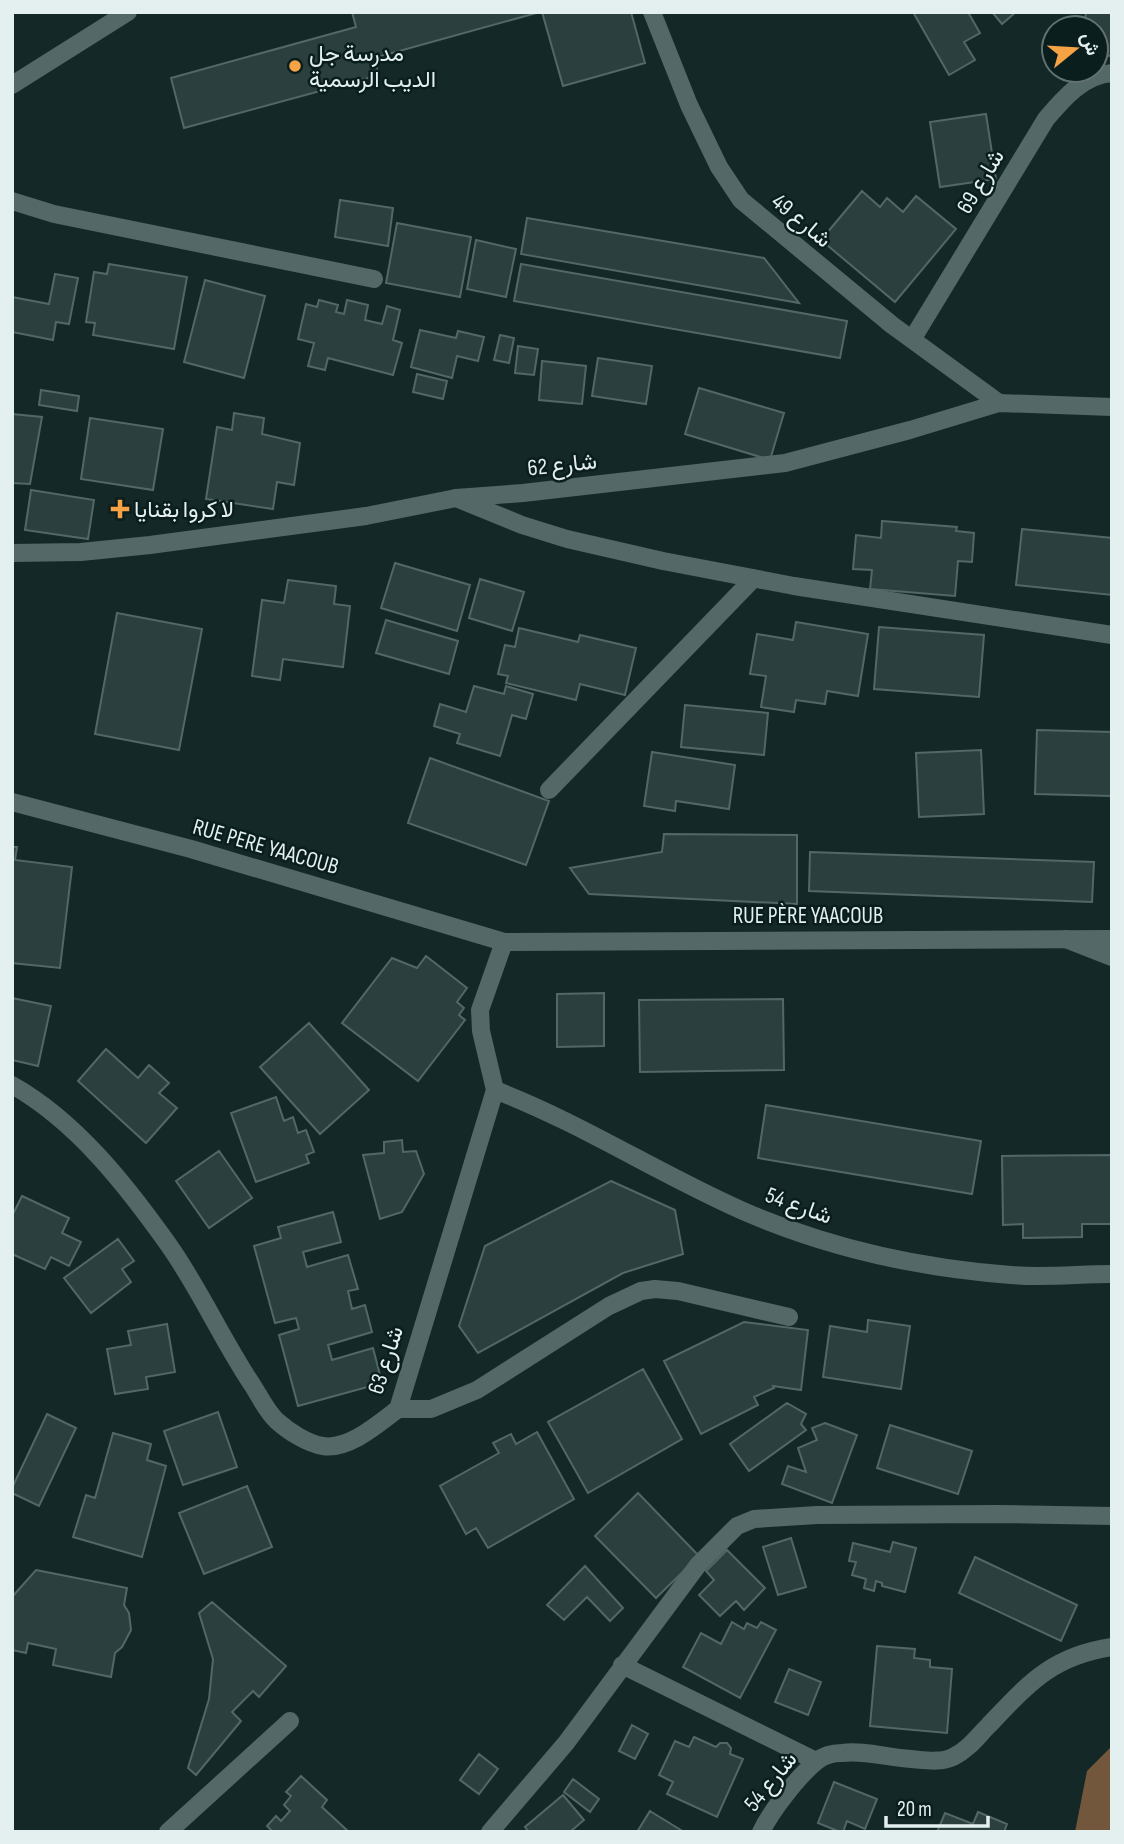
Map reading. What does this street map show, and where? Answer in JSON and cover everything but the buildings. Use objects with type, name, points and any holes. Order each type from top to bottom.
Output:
[{"type":"street","points":[[12,85],[128,12]]},
{"type":"street","name":"شارع 49","points":[[652,12],[695,117],[719,167],[741,201],[862,301],[999,402]]},
{"type":"street","name":"شارع 69","points":[[913,338],[1046,119],[1071,90],[1104,73],[1112,73]]},
{"type":"street","points":[[12,201],[54,214],[374,279]]},
{"type":"street","name":"شارع 62","points":[[12,553],[81,552],[150,545],[366,516],[456,498],[523,493],[785,463],[910,430],[999,402],[1112,407]]},
{"type":"street","points":[[456,498],[522,525],[567,539],[663,561],[1112,635]]},
{"type":"street","points":[[548,790],[754,578]]},
{"type":"street","name":"RUE PERE YAACOUB","points":[[12,802],[204,853],[504,942]]},
{"type":"street","points":[[1062,938],[1112,957]]},
{"type":"street","name":"RUE PÈRE YAACOUB","points":[[504,942],[1112,939]]},
{"type":"street","points":[[495,1090],[481,1031],[480,1010],[504,942]]},
{"type":"street","name":"شارع 63","points":[[12,1085],[28,1094],[75,1134],[128,1190],[189,1275],[225,1340],[275,1420],[299,1436],[322,1446],[342,1445],[398,1409],[495,1090]]},
{"type":"street","name":"شارع 54","points":[[495,1090],[540,1107],[741,1210],[795,1232],[860,1252],[1014,1276],[1112,1274]]},
{"type":"street","points":[[398,1409],[431,1409],[477,1390],[610,1306],[641,1291],[678,1291],[789,1317]]},
{"type":"street","points":[[490,1832],[566,1743],[698,1565],[737,1526],[754,1519],[817,1515],[1112,1516]]},
{"type":"street","name":"شارع 54","points":[[761,1832],[787,1794],[816,1761],[825,1756],[842,1752],[896,1759],[951,1759],[961,1753],[1014,1697],[1056,1664],[1089,1650],[1112,1647]]},
{"type":"street","points":[[622,1665],[816,1761]]},
{"type":"street","points":[[168,1832],[290,1721]]},
{"type":"shaded area","points":[[1112,1746],[1112,1832],[1075,1832],[1087,1771]]},
{"type":"place","name":"مدرسة جل الديب الرسمية","points":[[295,66]]},
{"type":"place","name":"لا كروا بقنايا","points":[[120,509]]}]
